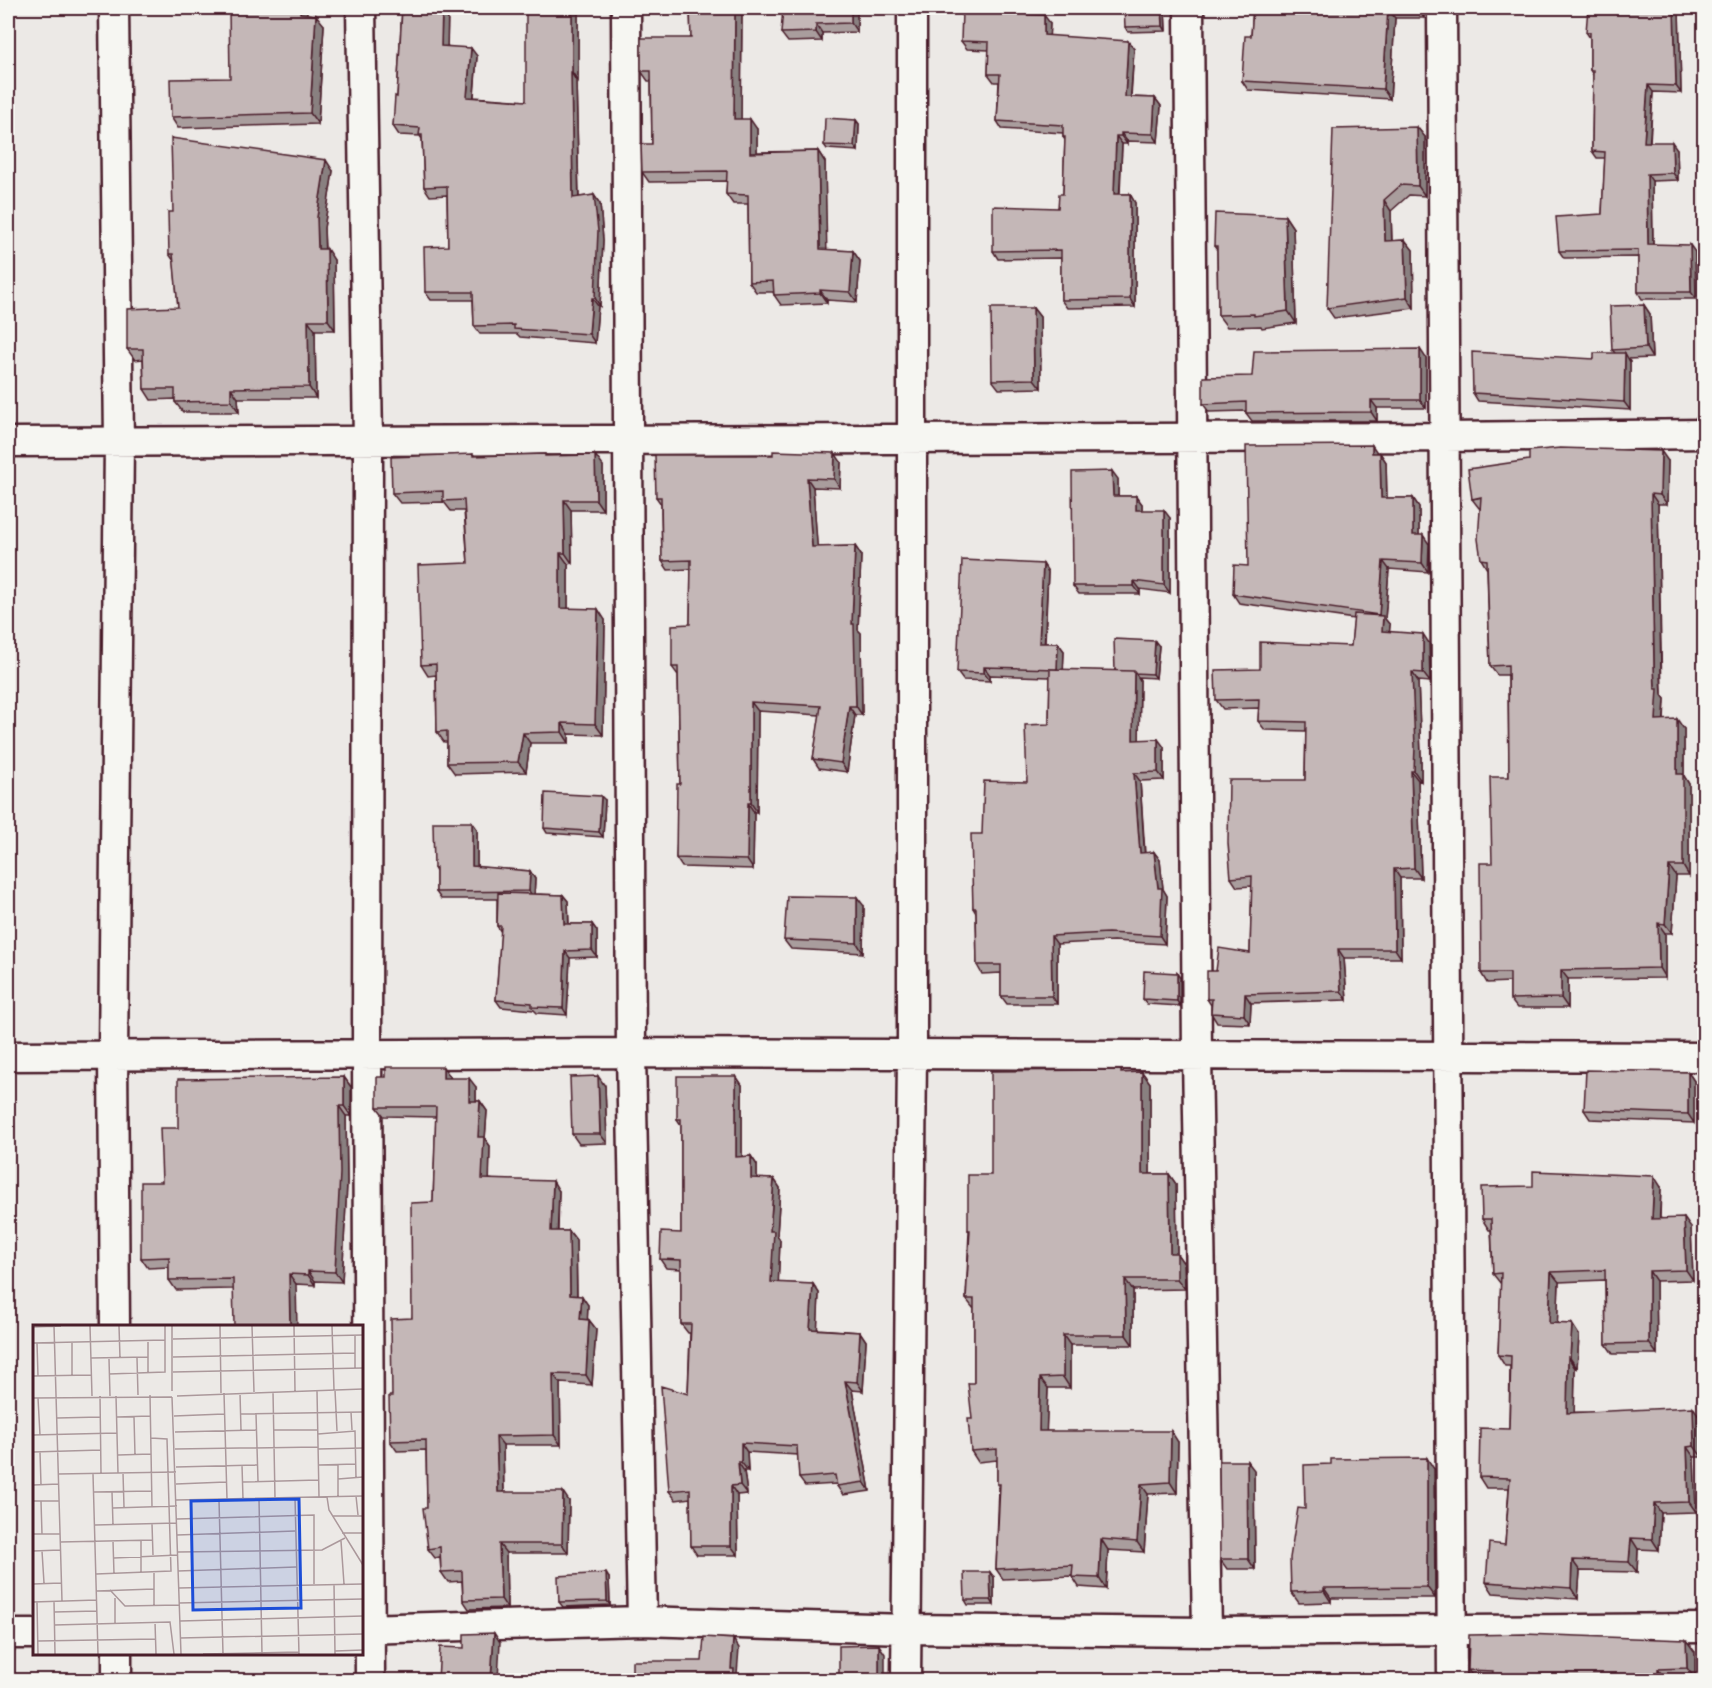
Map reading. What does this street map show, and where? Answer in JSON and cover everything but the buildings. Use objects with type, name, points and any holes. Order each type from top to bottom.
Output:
[{"type":"street","points":[[114,8],[118,442],[113,1055],[115,1325]]},
{"type":"street","points":[[361,8],[368,441],[366,1629],[370,1680]]},
{"type":"street","points":[[626,8],[631,1053],[642,1620]]},
{"type":"street","points":[[906,1680],[912,1054],[912,8]]},
{"type":"street","points":[[1189,8],[1197,1056],[1207,1632]]},
{"type":"street","points":[[1442,8],[1452,1680]]},
{"type":"street","points":[[8,442],[1704,434]]},
{"type":"street","points":[[8,1056],[631,1053],[1704,1057]]},
{"type":"street","points":[[366,1629],[642,1620],[906,1629],[1207,1632],[1704,1628]]},
{"type":"street","points":[[8,1634],[33,1634]]},
{"type":"street","points":[[117,1655],[117,1680]]}]
